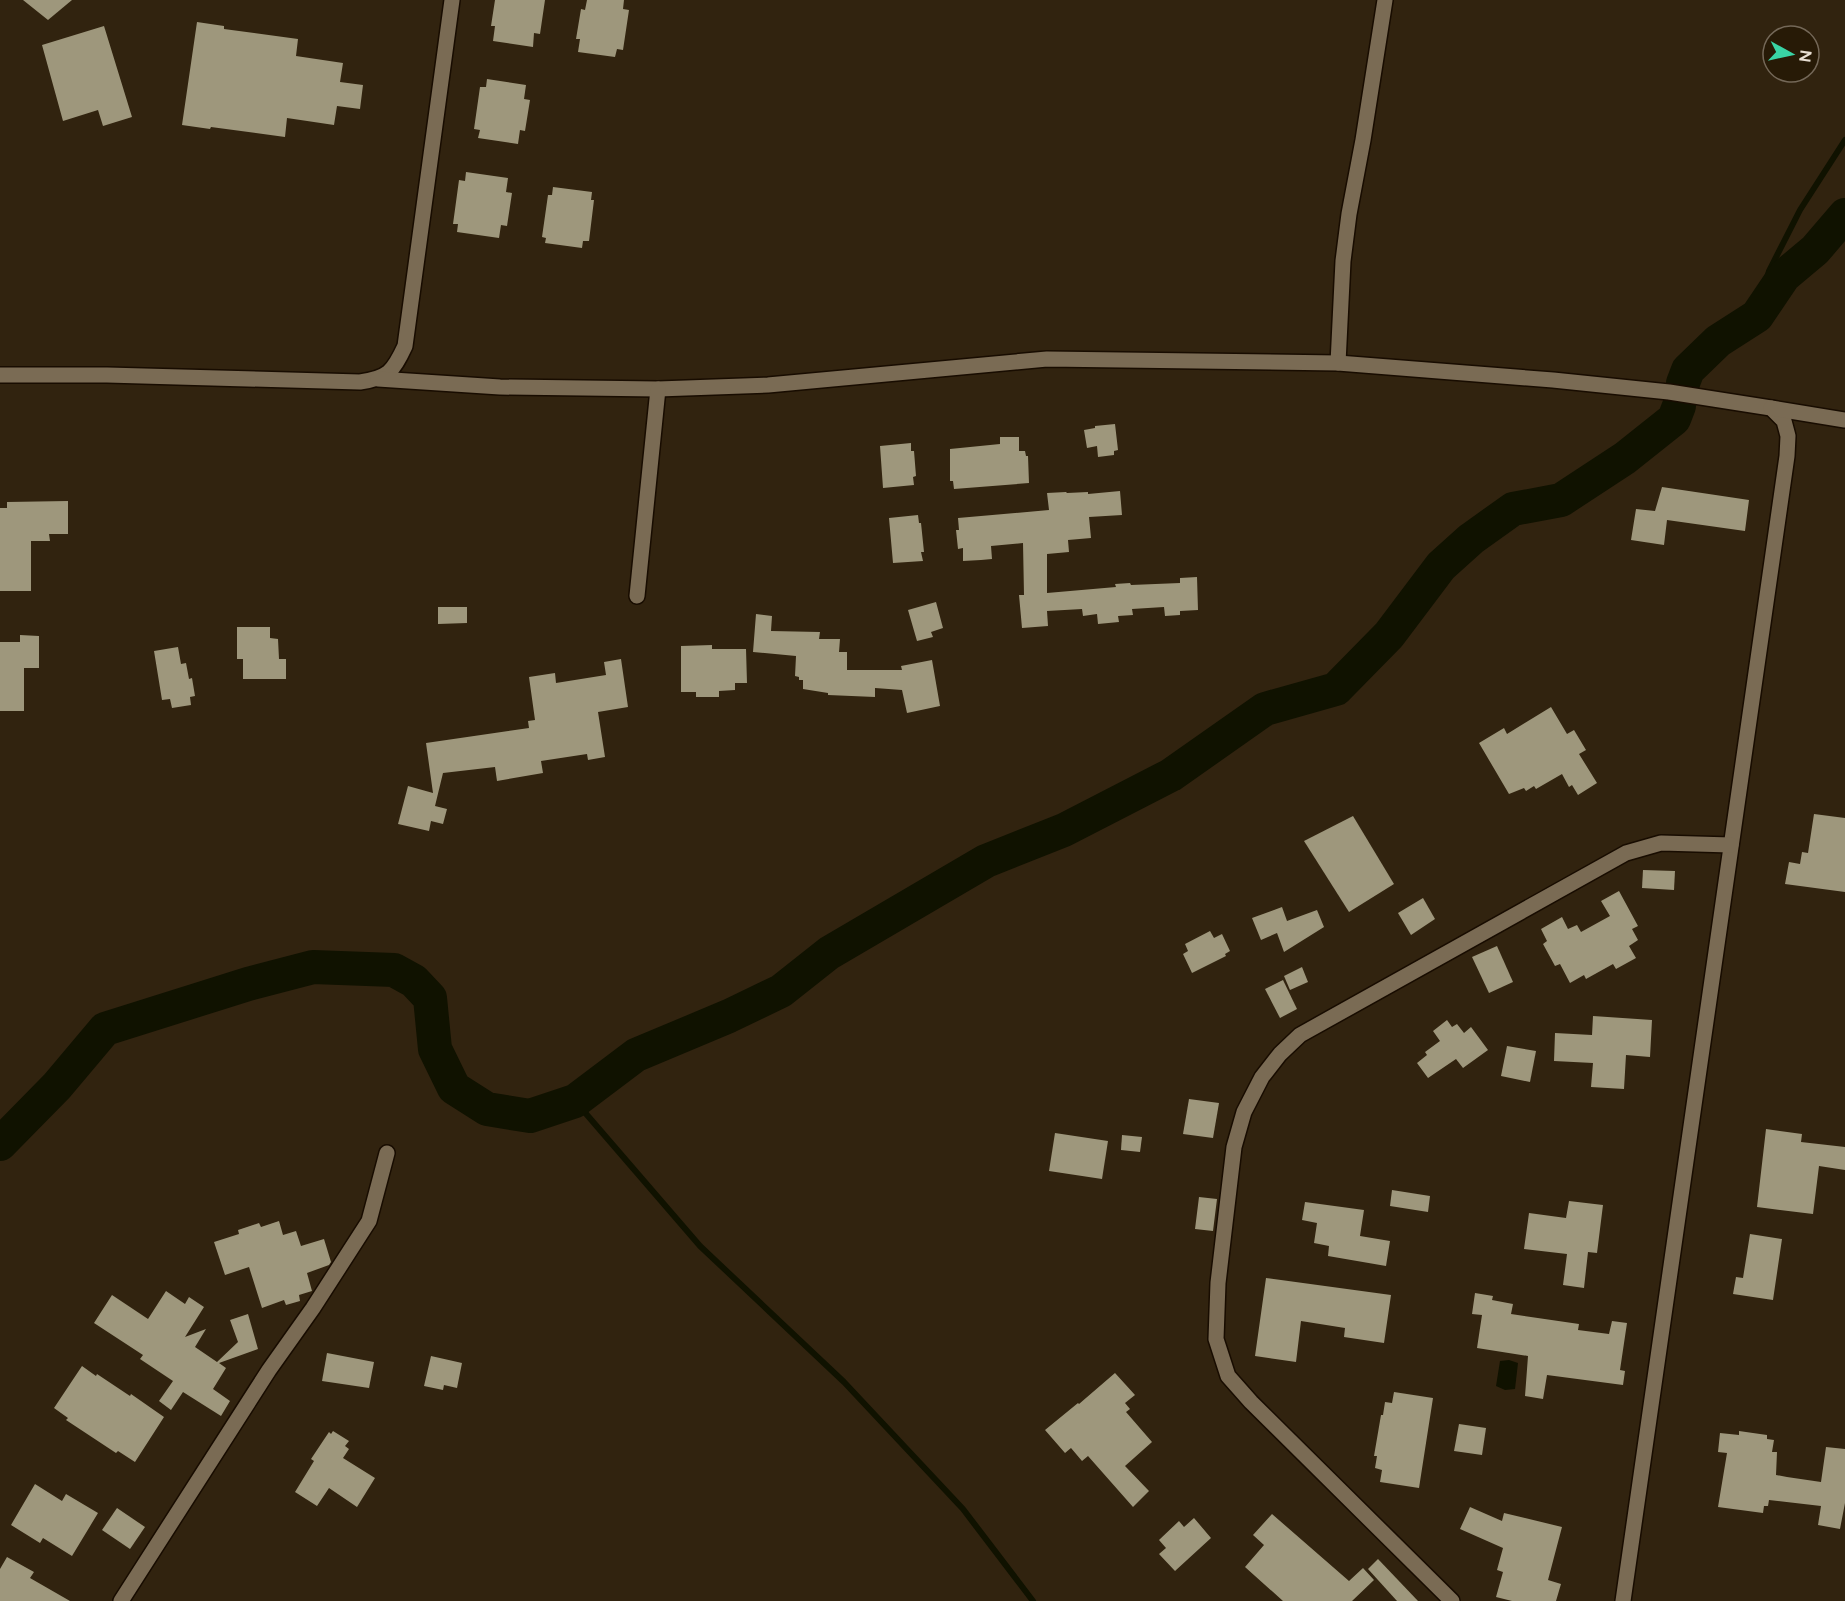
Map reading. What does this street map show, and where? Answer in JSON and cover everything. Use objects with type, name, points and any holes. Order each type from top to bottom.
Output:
[{"type":"street","points":[[378,379],[396,367],[405,346],[452,0]]},
{"type":"street","points":[[1338,363],[1343,261],[1384,0]]},
{"type":"street","points":[[0,375],[107,375],[360,382],[378,379],[500,387],[658,389],[768,384],[1047,359],[1338,363],[1670,392],[1845,420]]},
{"type":"street","points":[[637,596],[658,389]]},
{"type":"street","points":[[1623,1601],[1788,436],[1784,421],[1771,408]]},
{"type":"street","points":[[1452,1601],[1251,1402],[1228,1376],[1216,1339],[1218,1283],[1234,1147],[1244,1112],[1262,1077],[1280,1054],[1300,1035],[1626,853],[1661,843],[1731,845]]},
{"type":"street","points":[[121,1601],[269,1370],[313,1308],[369,1221],[387,1153]]},
{"type":"shaded area","points":[[1509,1360],[1518,1363],[1515,1389],[1505,1390],[1496,1386],[1500,1361]]},
{"type":"building","points":[[23,0],[72,0],[48,20]]},
{"type":"building","points":[[495,0],[545,0],[540,34],[534,33],[533,47],[493,41],[495,26],[491,26]]},
{"type":"building","points":[[587,0],[624,0],[623,9],[629,10],[623,50],[617,49],[615,57],[578,52],[580,39],[576,39],[581,9],[585,10]]},
{"type":"building","points":[[197,22],[224,26],[224,29],[298,39],[296,56],[343,63],[340,82],[363,85],[360,109],[337,106],[334,125],[287,118],[285,137],[182,125]]},
{"type":"building","points":[[104,26],[132,117],[103,126],[98,110],[63,121],[42,45]]},
{"type":"building","points":[[487,79],[526,85],[524,99],[530,100],[525,131],[520,130],[518,144],[478,138],[480,130],[474,129],[480,87],[486,87]]},
{"type":"building","points":[[466,172],[508,178],[506,192],[512,193],[507,226],[501,225],[499,238],[457,232],[458,224],[453,224],[459,180],[465,181]]},
{"type":"building","points":[[553,187],[592,192],[591,200],[594,200],[589,241],[583,241],[582,248],[545,243],[546,238],[542,237],[548,195],[552,195]]},
{"type":"building","points":[[1115,424],[1118,450],[1114,451],[1114,455],[1098,457],[1097,446],[1087,448],[1084,430],[1095,428],[1095,426]]},
{"type":"building","points":[[1000,437],[1019,437],[1019,451],[1025,451],[1028,456],[1029,483],[954,489],[953,481],[950,481],[950,449],[1000,444]]},
{"type":"building","points":[[911,443],[916,476],[913,477],[914,485],[883,488],[880,446]]},
{"type":"building","points":[[1662,487],[1749,500],[1745,531],[1667,520],[1664,545],[1631,540],[1636,509],[1655,511]]},
{"type":"building","points":[[1120,491],[1122,515],[1089,517],[1091,538],[1068,540],[1069,552],[1047,554],[1047,593],[1116,587],[1115,584],[1180,583],[1180,578],[1197,577],[1198,610],[1180,611],[1180,615],[1165,616],[1164,607],[1132,609],[1133,615],[1118,616],[1119,622],[1098,624],[1097,614],[1083,616],[1082,609],[1047,611],[1048,626],[1022,628],[1019,595],[1024,595],[1023,543],[991,546],[992,559],[963,561],[963,548],[958,549],[956,530],[959,530],[958,518],[1049,510],[1047,493],[1088,492],[1088,494]]},
{"type":"building","points":[[68,501],[68,534],[49,534],[50,541],[31,541],[31,591],[0,591],[0,508],[7,508],[7,502]]},
{"type":"building","points":[[918,515],[919,523],[921,523],[923,561],[893,563],[889,518]]},
{"type":"building","points":[[936,602],[943,628],[931,632],[933,637],[917,641],[908,610]]},
{"type":"building","points":[[438,607],[467,607],[467,623],[438,624]]},
{"type":"building","points":[[756,614],[772,616],[771,631],[820,632],[819,639],[840,639],[839,652],[847,652],[847,670],[902,670],[901,666],[932,660],[940,706],[907,713],[902,690],[875,688],[875,697],[828,695],[828,693],[803,689],[803,680],[795,676],[796,656],[753,652]]},
{"type":"building","points":[[237,627],[270,627],[270,638],[278,639],[279,659],[286,659],[286,679],[243,679],[243,659],[237,659]]},
{"type":"building","points":[[20,635],[39,636],[39,668],[24,668],[24,711],[0,711],[0,642],[20,642]]},
{"type":"building","points":[[712,645],[712,649],[746,649],[747,683],[735,683],[735,690],[719,691],[719,697],[696,697],[696,692],[681,692],[681,646]]},
{"type":"building","points":[[178,647],[181,664],[186,663],[189,679],[192,678],[195,696],[190,697],[191,705],[172,708],[170,699],[162,700],[154,651]]},
{"type":"building","points":[[621,659],[628,707],[598,712],[605,757],[588,760],[587,754],[541,761],[543,773],[497,781],[495,767],[443,773],[435,806],[447,809],[443,824],[431,821],[429,831],[398,824],[408,786],[433,793],[426,743],[529,728],[528,721],[535,720],[529,677],[555,673],[556,683],[606,675],[604,662]]},
{"type":"building","points":[[1551,707],[1567,734],[1574,730],[1586,750],[1579,754],[1597,783],[1578,795],[1572,785],[1569,787],[1562,774],[1536,789],[1534,786],[1526,791],[1524,788],[1509,794],[1479,743],[1504,728],[1507,734]]},
{"type":"building","points":[[1814,814],[1845,818],[1845,892],[1785,884],[1789,862],[1800,864],[1802,852],[1808,853]]},
{"type":"building","points":[[1353,816],[1394,884],[1349,912],[1304,841]]},
{"type":"building","points":[[1643,870],[1675,871],[1674,890],[1642,888]]},
{"type":"building","points":[[1619,891],[1638,926],[1632,929],[1638,940],[1629,946],[1636,958],[1616,969],[1613,964],[1586,979],[1584,975],[1570,983],[1560,964],[1555,966],[1543,944],[1547,941],[1541,929],[1562,917],[1568,929],[1577,925],[1581,932],[1610,916],[1601,901]]},
{"type":"building","points":[[1423,898],[1435,919],[1411,935],[1398,913]]},
{"type":"building","points":[[1282,907],[1287,921],[1317,910],[1324,927],[1284,952],[1277,933],[1261,940],[1252,918]]},
{"type":"building","points":[[1210,931],[1214,938],[1222,934],[1230,951],[1225,954],[1226,956],[1192,973],[1183,954],[1188,951],[1185,944]]},
{"type":"building","points":[[1497,946],[1513,982],[1489,993],[1472,957]]},
{"type":"building","points":[[1302,967],[1308,982],[1290,990],[1284,976]]},
{"type":"building","points":[[1283,980],[1297,1009],[1280,1018],[1265,989]]},
{"type":"building","points":[[1593,1016],[1652,1020],[1650,1057],[1626,1055],[1624,1089],[1591,1087],[1593,1063],[1554,1061],[1555,1033],[1592,1035]]},
{"type":"building","points":[[1447,1020],[1452,1027],[1457,1024],[1464,1033],[1471,1027],[1488,1050],[1463,1068],[1456,1059],[1428,1078],[1417,1063],[1427,1055],[1425,1052],[1440,1041],[1433,1031]]},
{"type":"building","points":[[1507,1046],[1536,1051],[1530,1082],[1501,1076]]},
{"type":"building","points":[[1189,1099],[1219,1103],[1213,1138],[1183,1134]]},
{"type":"building","points":[[1766,1129],[1802,1134],[1801,1142],[1845,1147],[1845,1170],[1819,1166],[1813,1214],[1757,1207]]},
{"type":"building","points":[[1055,1133],[1108,1141],[1102,1179],[1049,1171]]},
{"type":"building","points":[[1122,1135],[1142,1137],[1140,1152],[1121,1150]]},
{"type":"building","points":[[1392,1190],[1430,1196],[1428,1212],[1390,1206]]},
{"type":"building","points":[[1199,1197],[1217,1199],[1213,1231],[1195,1229]]},
{"type":"building","points":[[1569,1201],[1603,1205],[1597,1253],[1588,1252],[1584,1288],[1563,1285],[1567,1254],[1524,1249],[1529,1213],[1566,1218]]},
{"type":"building","points":[[1305,1202],[1364,1210],[1360,1236],[1390,1241],[1386,1266],[1328,1256],[1329,1246],[1314,1243],[1317,1223],[1302,1220]]},
{"type":"building","points":[[279,1221],[283,1235],[296,1231],[301,1246],[324,1239],[331,1262],[329,1265],[307,1273],[312,1291],[299,1295],[300,1301],[286,1305],[284,1300],[262,1308],[249,1267],[225,1275],[214,1242],[239,1234],[238,1230],[259,1223],[261,1227]]},
{"type":"building","points":[[1750,1234],[1782,1239],[1773,1300],[1733,1294],[1736,1277],[1743,1278]]},
{"type":"building","points":[[1266,1278],[1391,1295],[1384,1343],[1344,1337],[1345,1328],[1301,1321],[1296,1362],[1255,1356]]},
{"type":"building","points":[[166,1291],[185,1304],[189,1297],[204,1307],[185,1337],[206,1329],[195,1347],[217,1362],[238,1342],[230,1320],[248,1314],[258,1349],[219,1363],[226,1368],[213,1389],[230,1401],[221,1416],[183,1392],[171,1410],[159,1401],[173,1381],[140,1359],[143,1355],[94,1323],[112,1295],[148,1319]]},
{"type":"building","points":[[1475,1293],[1493,1296],[1492,1300],[1513,1304],[1511,1314],[1579,1324],[1578,1330],[1609,1334],[1612,1321],[1627,1323],[1620,1370],[1625,1371],[1623,1385],[1547,1375],[1543,1399],[1525,1396],[1528,1356],[1477,1348],[1482,1315],[1472,1314]]},
{"type":"building","points":[[327,1353],[374,1362],[369,1388],[322,1381]]},
{"type":"building","points":[[431,1356],[462,1363],[457,1388],[444,1385],[443,1390],[424,1386]]},
{"type":"building","points":[[82,1366],[130,1396],[131,1394],[164,1417],[135,1462],[118,1451],[116,1453],[66,1420],[68,1418],[54,1408]]},
{"type":"building","points":[[1115,1373],[1135,1395],[1125,1403],[1130,1409],[1126,1412],[1152,1442],[1125,1466],[1149,1491],[1133,1507],[1088,1456],[1082,1461],[1071,1448],[1065,1453],[1045,1430]]},
{"type":"building","points":[[1394,1392],[1433,1398],[1419,1488],[1380,1482],[1382,1470],[1375,1468],[1377,1456],[1374,1456],[1381,1415],[1383,1415],[1385,1402],[1392,1403]]},
{"type":"building","points":[[1459,1424],[1486,1428],[1482,1455],[1454,1451]]},
{"type":"building","points":[[333,1431],[349,1441],[345,1446],[349,1449],[343,1458],[375,1478],[357,1507],[329,1488],[317,1506],[295,1492],[314,1461],[311,1459],[329,1432],[331,1434]]},
{"type":"building","points":[[1739,1431],[1767,1435],[1767,1439],[1774,1440],[1772,1452],[1777,1452],[1776,1475],[1787,1477],[1821,1482],[1826,1447],[1845,1449],[1845,1503],[1840,1529],[1818,1525],[1821,1506],[1769,1500],[1768,1506],[1764,1506],[1763,1513],[1718,1507],[1727,1453],[1718,1452],[1720,1433],[1739,1435]]},
{"type":"building","points":[[35,1484],[62,1501],[66,1494],[98,1513],[72,1556],[43,1538],[40,1543],[11,1525]]},
{"type":"building","points":[[1470,1507],[1502,1521],[1504,1513],[1562,1527],[1548,1580],[1561,1584],[1556,1601],[1512,1601],[1496,1597],[1503,1572],[1497,1570],[1503,1548],[1460,1529]]},
{"type":"building","points":[[117,1508],[145,1527],[130,1549],[102,1530]]},
{"type":"building","points":[[1272,1514],[1349,1581],[1363,1568],[1374,1580],[1352,1601],[1283,1601],[1245,1567],[1264,1545],[1253,1535]]},
{"type":"building","points":[[1194,1518],[1211,1538],[1175,1571],[1159,1554],[1166,1548],[1159,1540],[1179,1521],[1184,1527]]},
{"type":"building","points":[[7,1557],[34,1572],[30,1578],[70,1601],[0,1601],[0,1569]]},
{"type":"building","points":[[1378,1559],[1418,1601],[1397,1601],[1368,1569]]},
{"type":"waterway","points":[[1757,316],[1769,271],[1800,210],[1845,140]]},
{"type":"waterway","points":[[1683,383],[1688,370],[1718,341],[1757,316],[1784,276],[1815,250],[1845,215]]},
{"type":"waterway","points":[[0,1144],[57,1086],[105,1029],[248,984],[313,967],[394,970],[414,981],[430,998],[435,1049],[454,1088],[487,1109],[530,1116],[575,1101],[636,1055],[729,1016],[781,991],[829,953],[986,861],[1064,830],[1171,775],[1265,709],[1336,689],[1389,635],[1441,566],[1471,539],[1513,509],[1561,500],[1625,458],[1674,419],[1679,406]]},
{"type":"waterway","points":[[575,1101],[700,1246],[844,1382],[963,1509],[1033,1601]]}]
